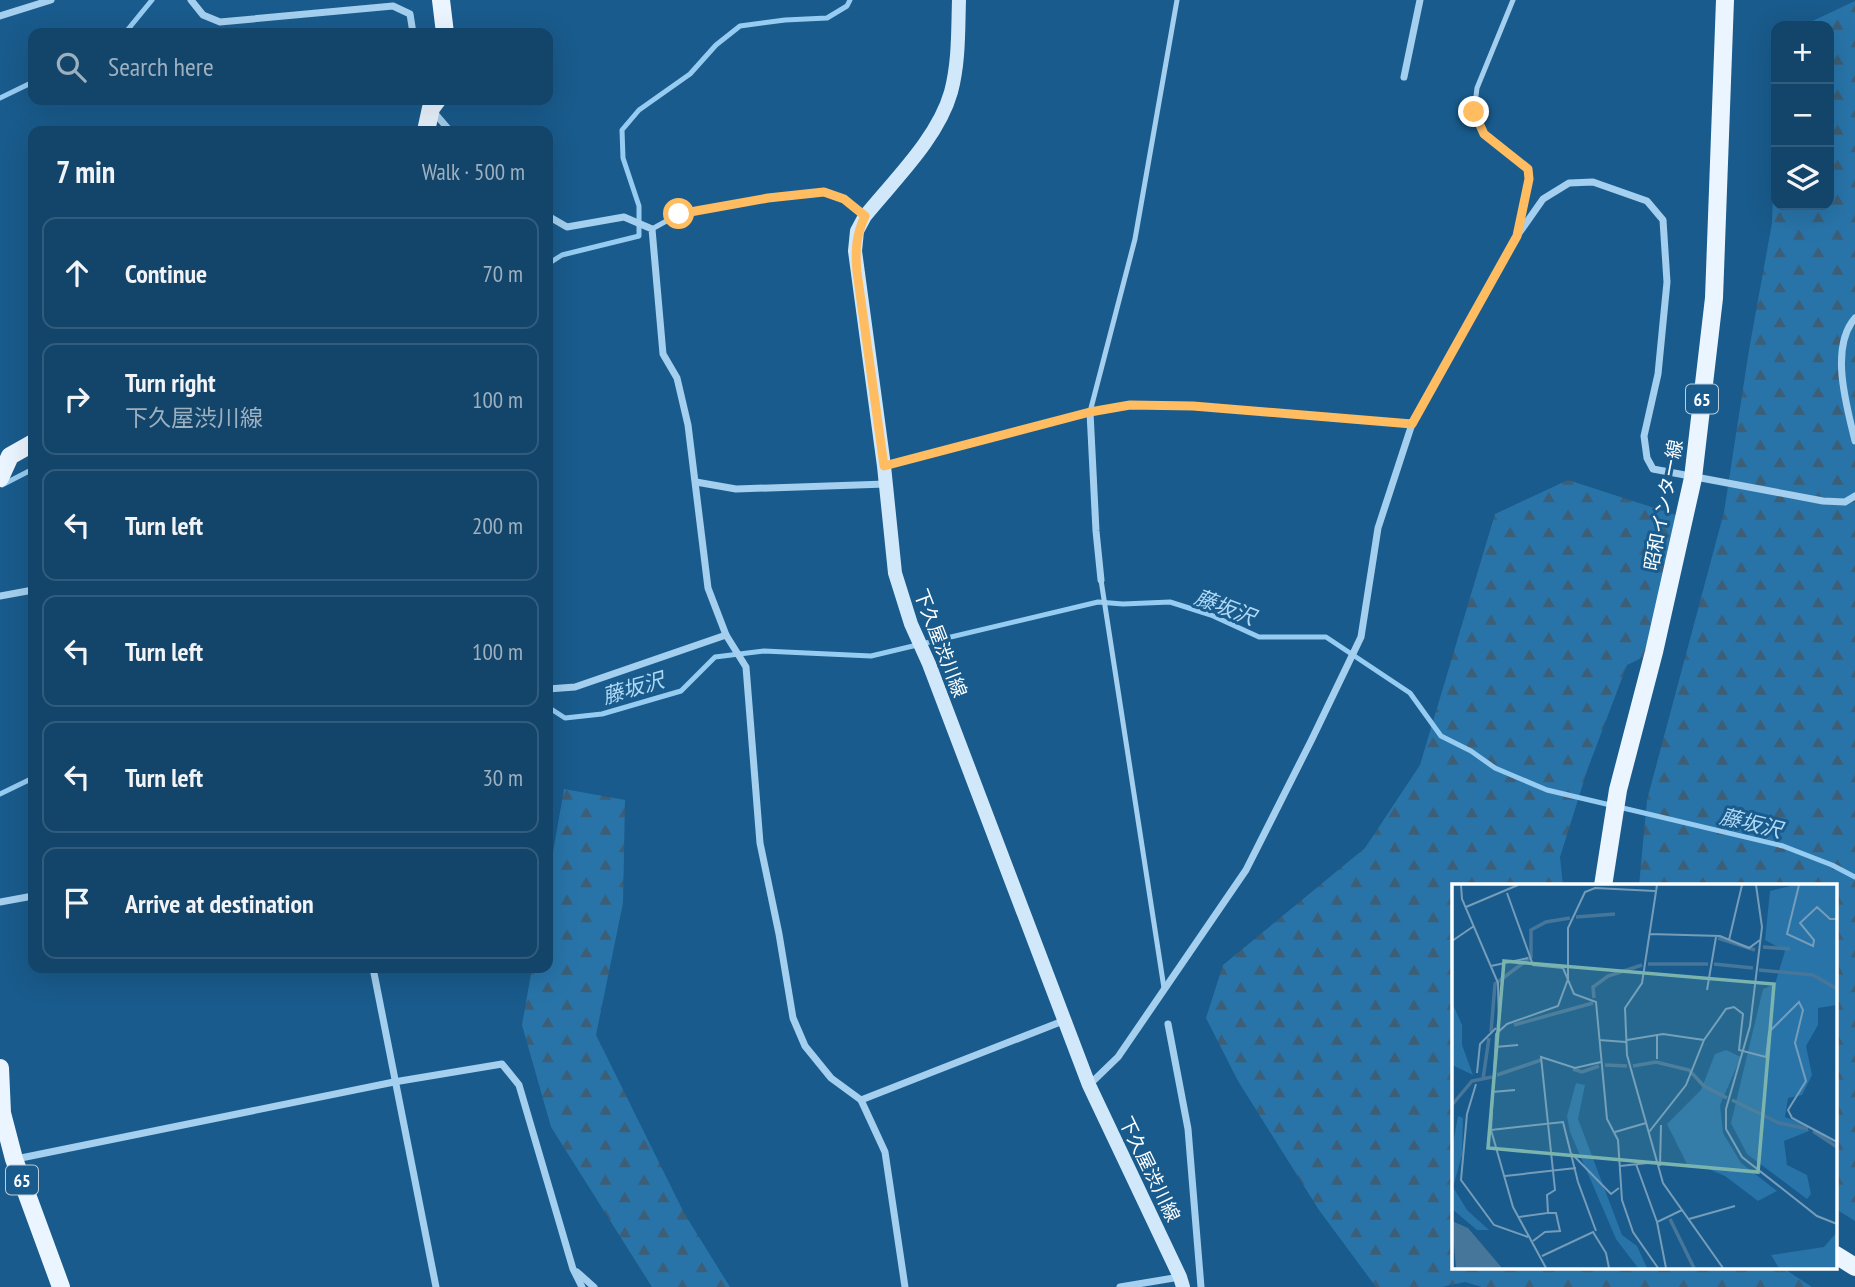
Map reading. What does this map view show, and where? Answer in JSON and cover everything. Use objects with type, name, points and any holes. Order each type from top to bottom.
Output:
[{"type":"main road","points":[[441,0],[444,28]]},
{"type":"main road","name":"下久屋渋川線","points":[[959,0],[957,55],[951,92],[938,125],[865,216],[858,231],[855,251],[884,466],[895,573],[911,624],[929,664],[1063,1021],[1089,1085],[1181,1282]]},
{"type":"main road","name":"昭和インター線","points":[[1603,884],[1618,790],[1654,652],[1693,478],[1714,298],[1725,0]]},
{"type":"main road","points":[[427,126],[431,105]]},
{"type":"main road","points":[[1,471],[10,456],[28,446]]},
{"type":"main road","name":"65","points":[[0,1068],[2,1113],[14,1159],[61,1287]]},
{"type":"main road","points":[[1838,1256],[1855,1267]]},
{"type":"street","points":[[0,16],[51,0]]},
{"type":"street","points":[[191,0],[203,15],[220,22],[393,6],[410,14],[412,28]]},
{"type":"street","points":[[1404,77],[1420,0]]},
{"type":"street","points":[[434,105],[447,126]]},
{"type":"street","points":[[1089,1085],[1118,1057],[1245,870],[1361,637],[1378,528],[1412,424],[1517,236],[1543,199],[1569,183],[1593,182],[1647,201],[1663,220],[1667,282],[1658,373],[1644,436],[1647,458],[1653,469],[1823,501],[1844,502],[1855,496]]},
{"type":"street","points":[[553,219],[567,227],[624,218],[652,229],[663,354],[677,378],[688,425],[708,587],[726,635],[746,667],[760,843],[793,1018],[805,1046],[831,1078],[861,1100],[885,1152],[905,1287]]},
{"type":"street","points":[[1855,318],[1849,326],[1842,358],[1843,387],[1855,441]]},
{"type":"street","points":[[884,466],[1090,412],[1130,405],[1193,406],[1412,424]]},
{"type":"street","points":[[1090,412],[1101,580]]},
{"type":"street","points":[[696,482],[736,488],[886,484]]},
{"type":"street","points":[[0,596],[28,591]]},
{"type":"street","points":[[553,689],[575,687],[726,635]]},
{"type":"street","points":[[0,902],[28,897]]},
{"type":"street","points":[[374,973],[436,1287]]},
{"type":"street","points":[[861,1100],[1063,1021]]},
{"type":"street","points":[[1168,1024],[1188,1129],[1201,1287]]},
{"type":"street","points":[[14,1159],[394,1082],[502,1064],[519,1085],[573,1269],[582,1287]]},
{"type":"street","points":[[573,1269],[594,1287]]},
{"type":"street","points":[[1120,1287],[1181,1282]]},
{"type":"lane","points":[[1090,412],[1135,239],[1177,0]]},
{"type":"lane","points":[[1513,0],[1477,88],[1474,112],[1484,134],[1528,169],[1529,179],[1517,236]]},
{"type":"lane","points":[[652,229],[679,214],[768,198],[824,192],[844,199],[865,216]]},
{"type":"lane","points":[[1101,580],[1164,988]]},
{"type":"green space","points":[[1855,1],[1855,1221],[1838,1210],[1838,884],[1639,884],[1647,800],[1724,512],[1773,210],[1834,210],[1834,21],[1813,21]]},
{"type":"green space","points":[[1568,480],[1676,515],[1654,652],[1627,665],[1588,768],[1560,857],[1563,884],[1452,884],[1452,1270],[1786,1270],[1812,1287],[1482,1287],[1465,1282],[1442,1287],[1376,1287],[1319,1210],[1238,1081],[1206,1018],[1223,965],[1365,848],[1420,765],[1495,514]]},
{"type":"green space","points":[[564,789],[625,800],[623,903],[596,1035],[684,1213],[730,1287],[652,1287],[551,1127],[522,1025],[531,973],[553,973],[553,852]]},
{"type":"waterway","points":[[129,28],[152,0]]},
{"type":"waterway","points":[[553,261],[562,255],[639,236],[639,206],[623,158],[622,130],[639,110],[690,74],[716,45],[740,26],[827,18],[847,6],[850,0]]},
{"type":"waterway","points":[[0,98],[28,84]]},
{"type":"waterway","points":[[2,485],[28,472]]},
{"type":"waterway","name":"藤坂沢","points":[[553,710],[565,718],[602,714],[681,691],[715,657],[764,651],[871,656],[1098,602],[1170,602],[1211,615],[1259,637],[1326,637],[1410,693],[1441,736],[1471,751],[1495,768],[1547,790],[1783,846],[1855,877]]},
{"type":"waterway","name":"藤坂沢","points":[[0,794],[28,780]]},
{"type":"route","points":[[679,214],[768,198],[824,192],[844,199],[865,216],[858,231],[855,251],[884,466],[1090,412],[1130,405],[1193,406],[1412,424],[1517,236],[1529,179],[1528,169],[1484,134],[1474,112]]}]
